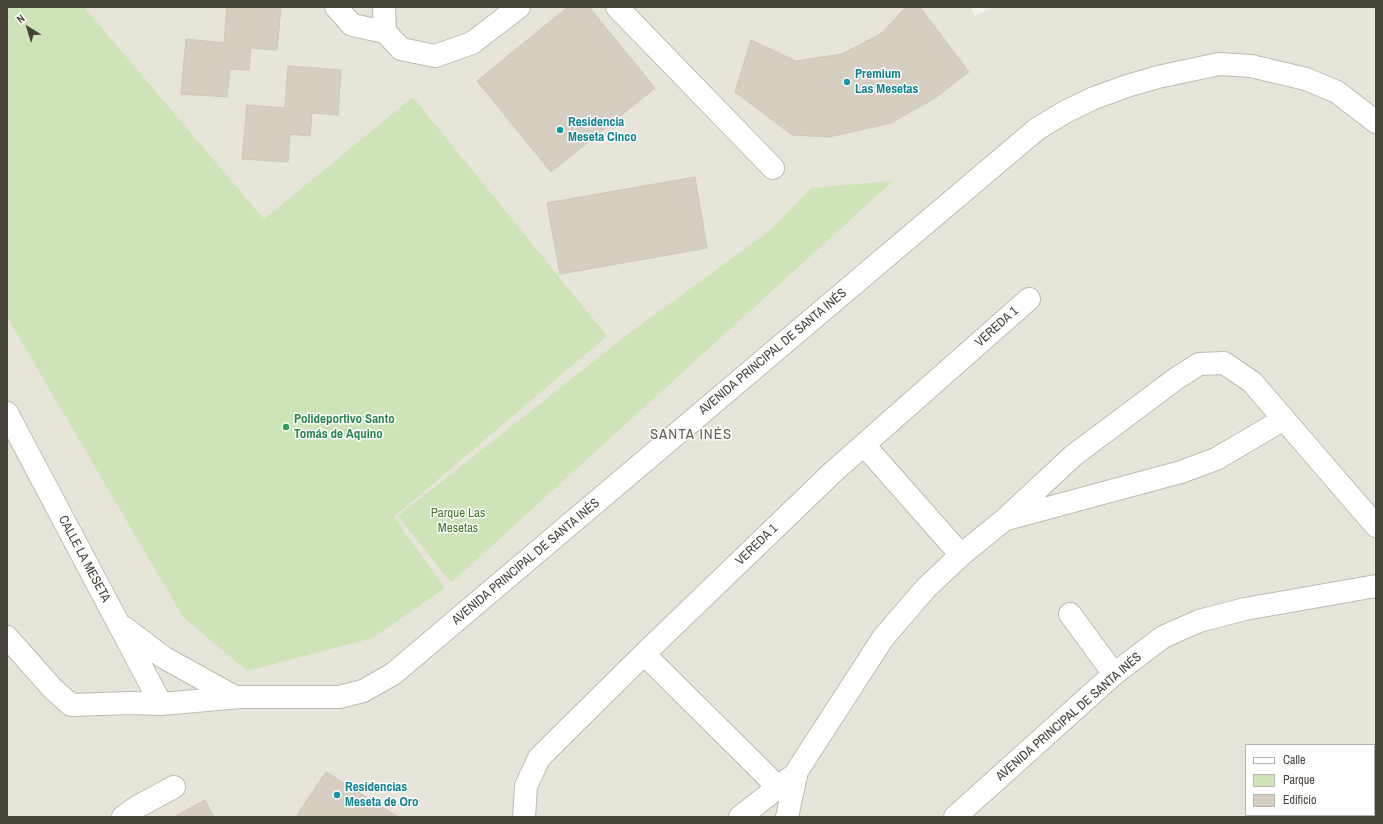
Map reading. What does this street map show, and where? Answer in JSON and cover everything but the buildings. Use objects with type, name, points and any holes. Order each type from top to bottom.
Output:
[{"type":"street","points":[[336,7],[352,25],[385,32],[402,48],[435,56],[472,43],[519,7]]},
{"type":"street","points":[[384,7],[385,32]]},
{"type":"street","points":[[617,7],[772,168]]},
{"type":"street","name":"AVENIDA PRINCIPAL DE SANTA INÉS","points":[[7,637],[53,689],[71,705],[132,703],[161,704],[235,697],[339,697],[363,691],[393,674],[1037,129],[1065,112],[1094,98],[1158,77],[1226,64],[1252,66],[1306,79],[1337,92],[1376,122]]},
{"type":"street","name":"VEREDA 1","points":[[524,817],[526,786],[539,758],[644,654],[864,445],[1029,299]]},
{"type":"street","points":[[790,806],[796,772],[883,638],[926,588],[962,555],[1004,520],[1074,455],[1177,378],[1199,364],[1224,363],[1252,382],[1376,526]]},
{"type":"street","name":"CALLE LA MESETA","points":[[7,414],[161,704]]},
{"type":"street","points":[[1004,520],[1181,472],[1216,460],[1284,419]]},
{"type":"street","points":[[864,445],[962,555]]},
{"type":"street","name":"AVENIDA PRINCIPAL DE SANTA INÉS","points":[[955,817],[1114,674],[1163,637],[1198,621],[1245,609],[1376,586]]},
{"type":"street","points":[[1070,614],[1114,674]]},
{"type":"street","points":[[118,622],[163,657],[235,697]]},
{"type":"street","points":[[644,654],[790,806]]},
{"type":"street","points":[[123,817],[137,807],[174,787]]},
{"type":"street","points":[[740,817],[790,806]]},
{"type":"shaded area","points":[[7,7],[971,7],[975,16],[993,7],[1376,7],[1376,817],[7,817]]},
{"type":"green space","name":"Polideportivo Santo Tomás de Aquino","points":[[7,7],[84,7],[264,219],[413,97],[607,336],[394,517],[445,588],[373,638],[247,671],[183,617],[7,317]]},
{"type":"green space","name":"Parque Las Mesetas","points":[[893,181],[451,583],[398,516],[628,334],[768,232],[811,188]]},
{"type":"place","name":"Premium Las Mesetas","points":[[847,82]]},
{"type":"place","name":"Residencia Meseta Cinco","points":[[560,130]]},
{"type":"place","name":"Polideportivo Santo Tomás de Aquino","points":[[286,427]]},
{"type":"place","name":"Residencias Meseta de Oro","points":[[337,795]]},
{"type":"district","name":"SANTA INÉS","points":[[691,435]]}]
